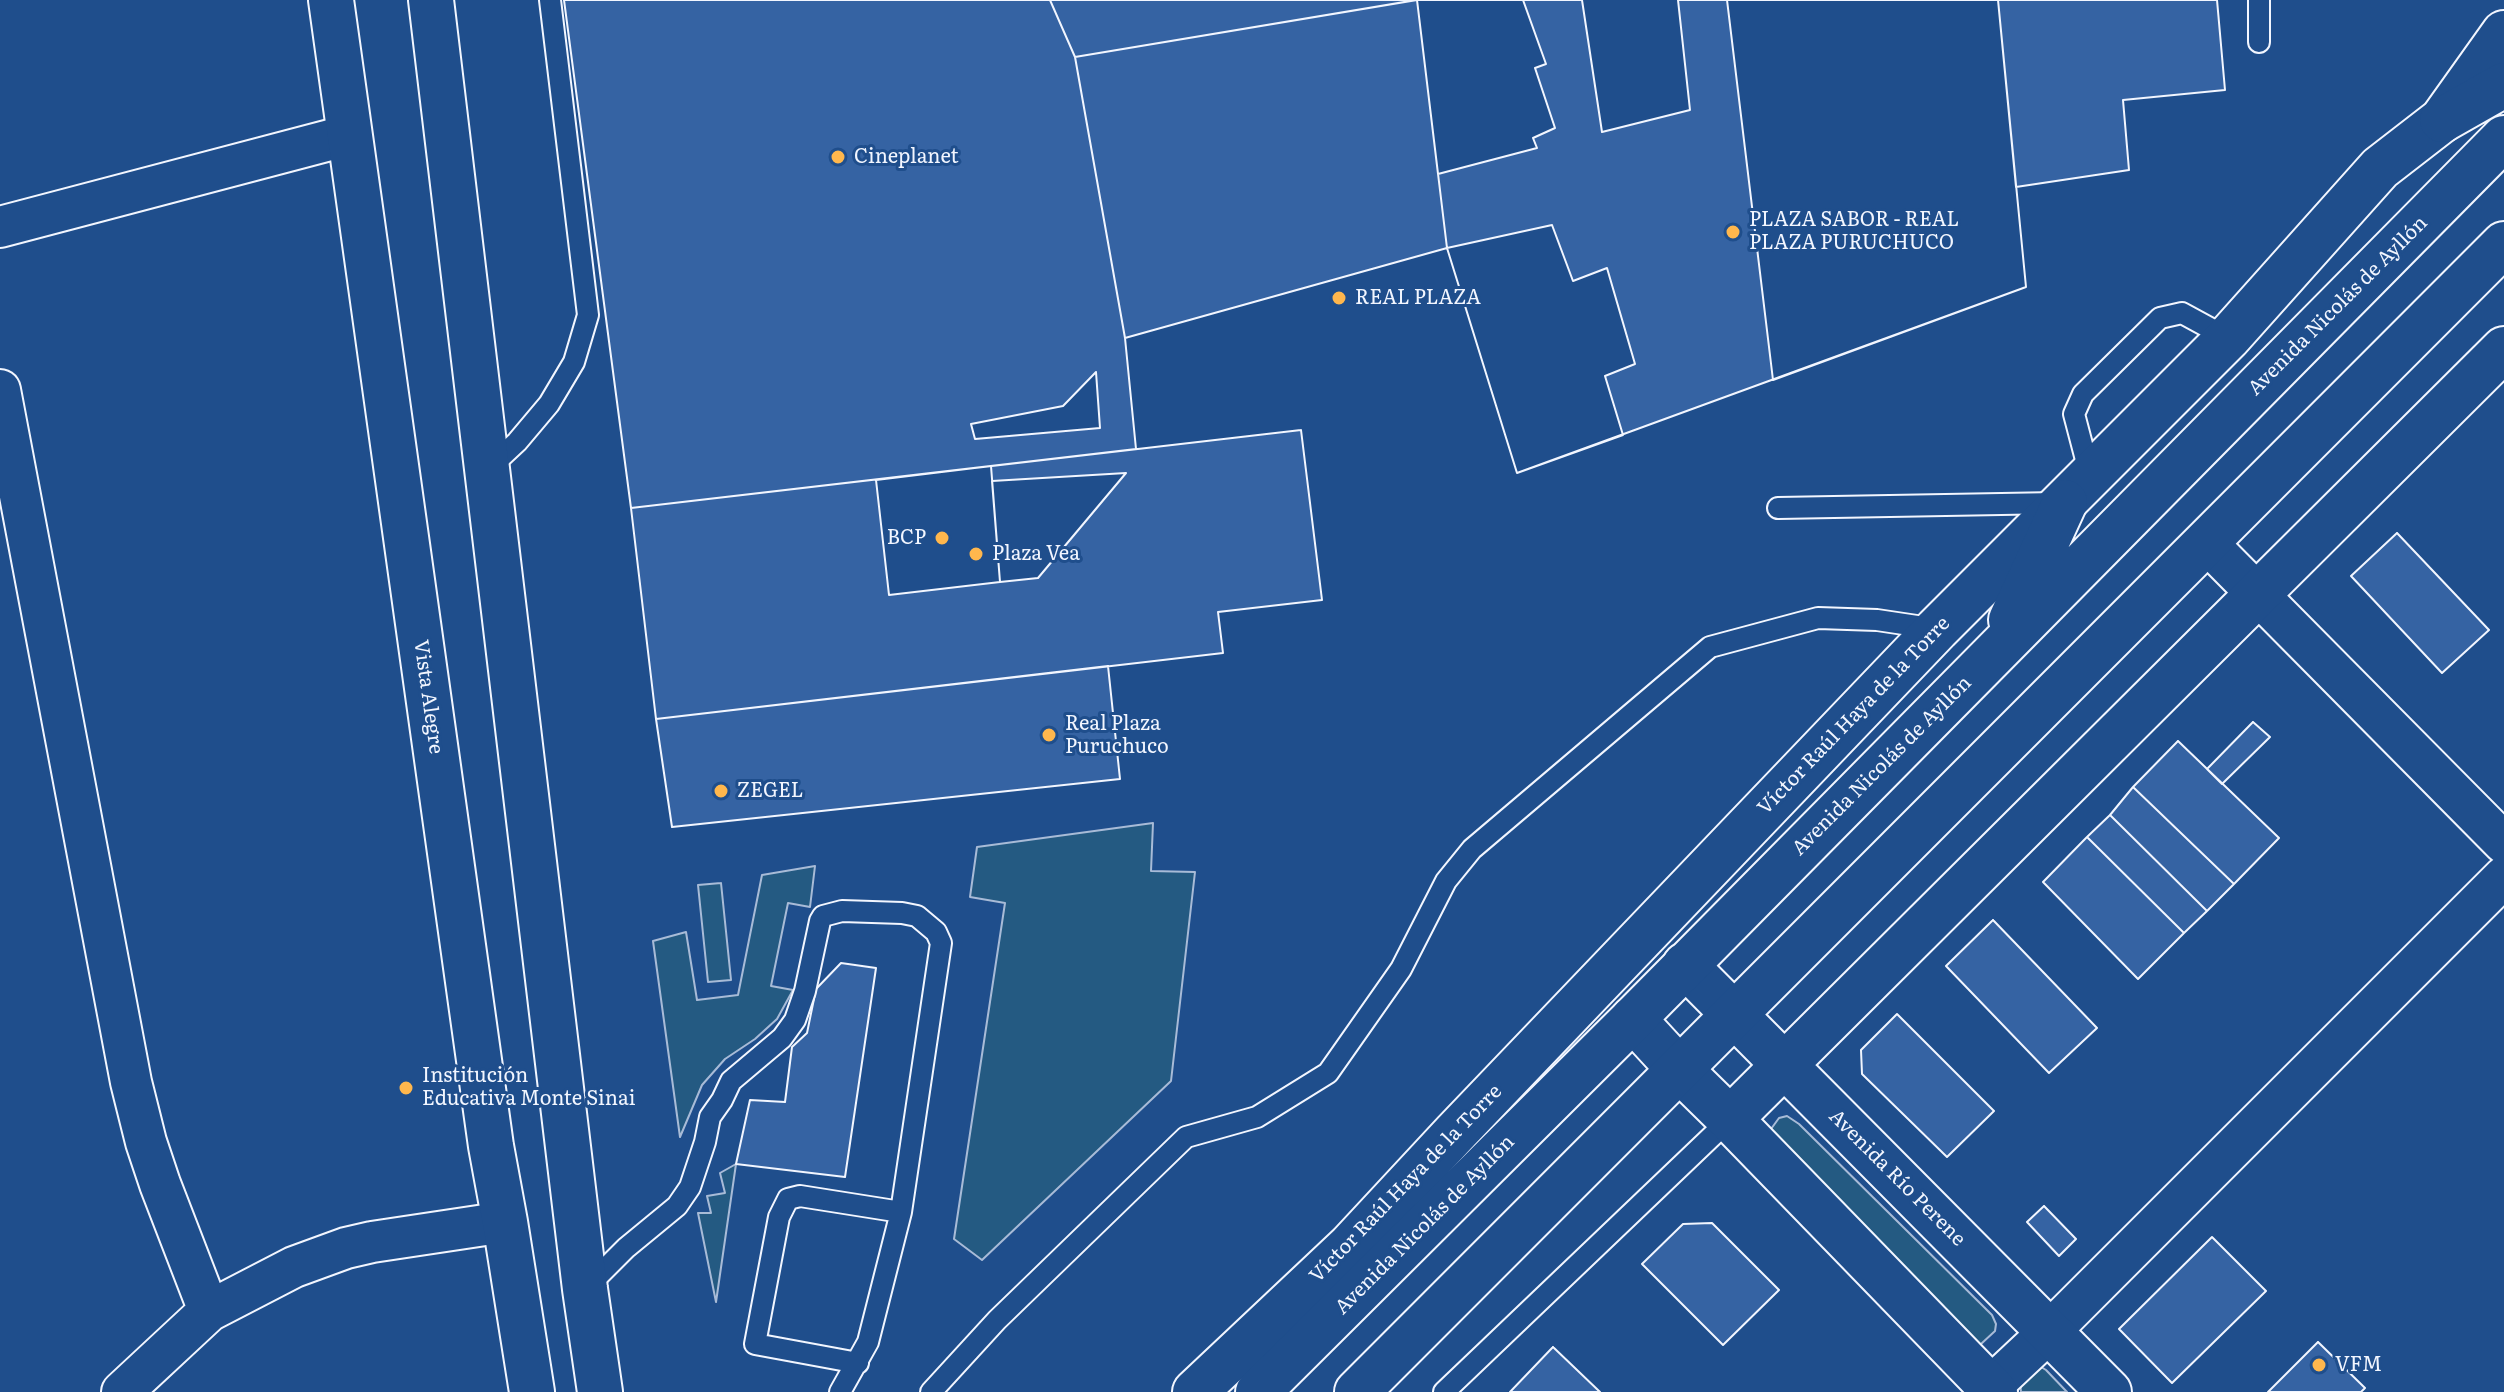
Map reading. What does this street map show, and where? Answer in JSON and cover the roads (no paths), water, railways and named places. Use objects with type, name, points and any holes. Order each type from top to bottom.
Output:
[{"type":"street","name":"Vista Alegre","points":[[331,0],[491,1146],[532,1392]]},
{"type":"street","points":[[431,0],[585,1289],[604,1382]]},
{"type":"street","name":"Víctor Raúl Haya de la Torre","points":[[1195,1392],[1350,1246],[1937,629],[2228,338],[2380,168],[2442,120],[2504,33]]},
{"type":"street","points":[[2442,120],[2504,85]]},
{"type":"street","points":[[0,227],[349,135]]},
{"type":"street","name":"Avenida Nicolás de Ayllón","points":[[1258,1392],[1633,1019],[2504,138]]},
{"type":"street","points":[[1357,1392],[2504,244]]},
{"type":"street","points":[[1730,1119],[2504,349]]},
{"type":"street","points":[[0,390],[131,1082],[160,1184],[209,1311]]},
{"type":"street","points":[[1998,649],[2078,490]]},
{"type":"street","points":[[2206,542],[2504,843]]},
{"type":"street","points":[[1633,1019],[1990,1390],[2504,877]]},
{"type":"street","name":"Avenida Río Perene","points":[[1685,965],[2109,1392]]},
{"type":"street","points":[[122,1392],[209,1311],[294,1267],[346,1248],[505,1222]]},
{"type":"street","points":[[517,1297],[585,1289]]},
{"type":"lane","points":[[487,470],[517,442],[549,404],[574,362],[588,315],[550,0]]},
{"type":"lane","points":[[2259,0],[2259,42]]},
{"type":"lane","points":[[1778,508],[2078,490],[2074,414],[2083,394],[2160,318],[2182,313],[2228,338]]},
{"type":"lane","points":[[931,1392],[997,1320],[1186,1137],[1257,1117],[1328,1073],[1401,969],[1446,881],[1472,849],[1710,647],[1818,618],[1877,620],[1937,629]]},
{"type":"lane","points":[[585,1289],[626,1248],[677,1206],[690,1187],[710,1117],[731,1081],[782,1038],[795,1020],[823,916],[835,911],[911,914],[931,927],[941,943],[901,1212],[868,1342],[840,1392]]},
{"type":"lane","points":[[1444,1392],[1730,1119]]},
{"type":"lane","points":[[858,1363],[755,1344],[779,1217],[788,1199],[800,1196],[901,1212]]},
{"type":"place","name":"Cineplanet","points":[[838,157]]},
{"type":"place","name":"PLAZA SABOR - REAL PLAZA PURUCHUCO","points":[[1733,232]]},
{"type":"place","name":"REAL PLAZA","points":[[1339,298]]},
{"type":"place","name":"BCP","points":[[942,538]]},
{"type":"place","name":"Plaza Vea","points":[[976,554]]},
{"type":"place","name":"Real Plaza Puruchuco","points":[[1049,735]]},
{"type":"place","name":"ZEGEL","points":[[721,791]]},
{"type":"place","name":"Institución Educativa Monte Sinai","points":[[406,1088]]},
{"type":"place","name":"VFM","points":[[2319,1365]]}]
